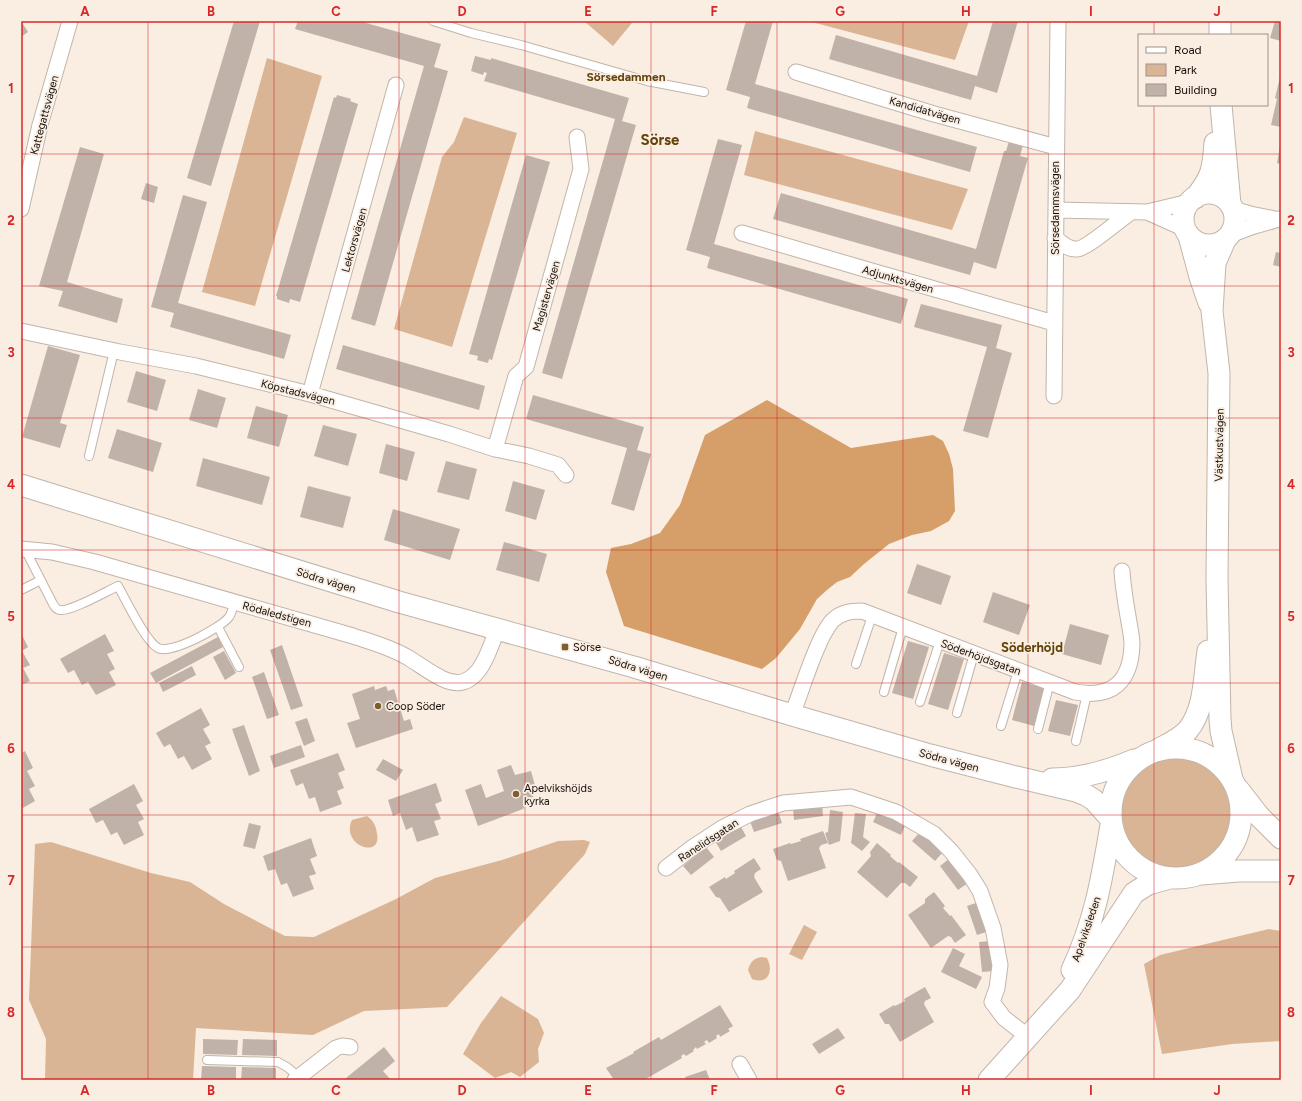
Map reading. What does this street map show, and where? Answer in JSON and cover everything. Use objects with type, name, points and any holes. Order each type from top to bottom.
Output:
[{"type":"street","name":"Kattegattsvägen","points":[[21,209],[40,125],[70,21]]},
{"type":"street","name":"Sörsedammsvägen","points":[[1054,396],[1058,21]]},
{"type":"street","points":[[1220,21],[1220,34]]},
{"type":"street","name":"Kandidatvägen","points":[[796,72],[934,114],[1056,148]]},
{"type":"street","name":"Lektorsvägen","points":[[310,394],[396,85]]},
{"type":"street","points":[[1187,232],[1183,220],[1185,210],[1205,185],[1213,168],[1220,106]]},
{"type":"street","points":[[1220,106],[1235,222],[1227,237]]},
{"type":"street","name":"Magistervägen","points":[[495,449],[516,376],[526,366],[581,169],[578,138]]},
{"type":"street","points":[[1056,210],[1147,212],[1192,200],[1204,194],[1214,194],[1223,197],[1232,206],[1250,214],[1280,219]]},
{"type":"street","points":[[1055,238],[1071,249],[1079,250],[1131,212]]},
{"type":"street","points":[[1147,212],[1187,232],[1195,241],[1211,245],[1218,244],[1227,237],[1250,227],[1280,219]]},
{"type":"street","name":"Adjunktsvägen","points":[[742,232],[1054,323]]},
{"type":"street","name":"Västkustvägen","points":[[1187,232],[1212,311]]},
{"type":"street","name":"Västkustvägen","points":[[1227,237],[1215,263],[1212,311],[1219,373],[1217,579],[1221,731],[1233,782],[1258,816],[1281,838]]},
{"type":"street","name":"Köpstadsvägen","points":[[21,331],[114,351],[196,366],[310,394],[495,449],[529,456],[558,465],[566,475]]},
{"type":"street","name":"Södra vägen","points":[[21,470],[128,507],[148,515],[191,537]]},
{"type":"street","name":"Södra vägen","points":[[21,485],[328,580],[634,667],[792,716],[930,755],[1076,791],[1086,795],[1100,805],[1111,821]]},
{"type":"street","name":"Rödaledstigen","points":[[24,549],[52,552],[304,621],[384,646],[406,656],[444,679],[452,682],[463,682],[478,673],[490,652],[496,629]]},
{"type":"street","name":"Söderhöjdsgatan","points":[[792,716],[818,646],[832,620],[847,612],[862,611],[1075,692],[1098,694],[1118,685],[1129,668],[1132,643],[1122,571]]},
{"type":"street","name":"Västkustvägen","points":[[1150,753],[1181,736],[1188,729],[1198,713],[1202,694],[1217,579]]},
{"type":"street","points":[[1178,748],[1200,752],[1216,761],[1233,782],[1241,807],[1240,826],[1237,836],[1222,860],[1206,871],[1184,878],[1170,878],[1152,874],[1129,860],[1121,849],[1115,837],[1111,821],[1111,801],[1118,782],[1130,766],[1150,753],[1178,748]]},
{"type":"street","name":"Södra vägen","points":[[1016,777],[1062,779],[1078,777],[1110,769],[1150,753]]},
{"type":"street","name":"Ranelidsgatan","points":[[666,868],[693,847],[722,828],[750,814],[783,803],[851,797],[896,812],[934,834],[970,874],[980,891],[993,928],[1000,965],[997,988],[992,1002],[1004,1018],[1033,1030]]},
{"type":"street","name":"Apelviksleden","points":[[1033,1030],[1080,954],[1102,882],[1111,821]]},
{"type":"street","points":[[1198,874],[1256,870],[1281,870]]},
{"type":"street","name":"Apelviksleden","points":[[989,1080],[1070,990],[1134,893],[1148,884],[1170,878]]},
{"type":"street","points":[[297,1078],[336,1048],[342,1046],[350,1047]]},
{"type":"street","points":[[740,1064],[749,1080]]},
{"type":"lane","points":[[433,21],[471,33],[521,45],[648,81],[704,92]]},
{"type":"lane","points":[[89,456],[114,351]]},
{"type":"lane","points":[[24,549],[53,604],[61,611],[72,608],[118,586],[125,572]]},
{"type":"lane","points":[[21,590],[41,580]]},
{"type":"lane","points":[[118,586],[148,639],[157,648],[165,650],[177,647],[218,627],[229,617],[234,602]]},
{"type":"lane","points":[[856,664],[872,616]]},
{"type":"lane","points":[[218,627],[239,667]]},
{"type":"lane","points":[[884,692],[903,627]]},
{"type":"lane","points":[[920,702],[940,641]]},
{"type":"lane","points":[[957,713],[974,654]]},
{"type":"lane","points":[[1001,726],[1018,671]]},
{"type":"lane","points":[[1038,729],[1050,682]]},
{"type":"lane","points":[[1076,741],[1087,694]]},
{"type":"lane","points":[[207,1060],[278,1062],[287,1066],[297,1078]]},
{"type":"green space","points":[[584,21],[630,21],[632,23],[613,46]]},
{"type":"green space","points":[[808,21],[969,21],[955,60]]},
{"type":"green space","points":[[267,58],[322,76],[255,306],[202,292]]},
{"type":"green space","points":[[464,117],[517,133],[452,347],[394,329],[442,157],[454,142]]},
{"type":"green space","points":[[755,131],[968,189],[952,230],[744,175]]},
{"type":"green space","points":[[1175,754],[1197,758],[1216,771],[1229,790],[1233,812],[1229,834],[1216,853],[1197,866],[1175,870],[1153,866],[1134,853],[1121,834],[1117,812],[1121,790],[1134,771],[1153,758]]},
{"type":"green space","points":[[367,816],[374,824],[377,834],[377,842],[374,846],[368,848],[356,842],[350,829],[352,820]]},
{"type":"green space","points":[[584,840],[590,842],[585,854],[447,1007],[364,1011],[313,1035],[196,1028],[193,1080],[45,1080],[46,1039],[29,1000],[35,844],[51,842],[151,873],[190,882],[224,904],[285,936],[314,937],[396,899],[435,878],[502,860],[558,841]]},
{"type":"green space","points":[[804,925],[817,932],[802,960],[789,954]]},
{"type":"green space","points":[[1269,929],[1281,931],[1281,1041],[1232,1044],[1162,1054],[1144,964],[1160,955]]},
{"type":"green space","points":[[762,957],[767,958],[770,972],[766,978],[762,980],[752,979],[748,970],[750,965],[755,959]]},
{"type":"green space","points":[[501,996],[538,1019],[544,1033],[538,1049],[539,1062],[520,1077],[511,1072],[495,1078],[463,1054],[481,1023]]},
{"type":"shaded area","points":[[767,400],[851,448],[933,435],[943,441],[949,454],[953,469],[955,511],[949,521],[931,531],[912,535],[889,544],[850,577],[837,582],[827,590],[817,599],[800,629],[776,658],[762,669],[624,626],[606,572],[611,548],[631,544],[660,533],[680,505],[705,435]]},
{"type":"building","points":[[21,21],[28,32],[21,37]]},
{"type":"building","points":[[234,21],[260,21],[211,186],[187,178]]},
{"type":"building","points":[[298,21],[359,21],[441,44],[434,67],[448,71],[375,326],[351,319],[424,66],[295,29]]},
{"type":"building","points":[[746,21],[773,21],[755,84],[977,147],[970,172],[747,108],[750,97],[726,90]]},
{"type":"building","points":[[993,21],[1018,21],[997,93],[975,86],[971,100],[829,59],[836,35],[977,76]]},
{"type":"building","points":[[1275,21],[1281,21],[1281,41],[1270,38]]},
{"type":"building","points":[[475,56],[491,60],[491,58],[629,98],[622,121],[636,125],[562,379],[542,373],[615,119],[484,81],[487,73],[484,72],[483,75],[471,71]]},
{"type":"building","points":[[1281,77],[1281,127],[1271,125]]},
{"type":"building","points":[[337,95],[351,99],[350,101],[358,104],[300,302],[290,299],[289,303],[277,299],[276,296],[334,97],[336,98]]},
{"type":"building","points":[[718,139],[742,145],[714,244],[908,299],[901,324],[707,268],[710,257],[686,250]]},
{"type":"building","points":[[1009,141],[1023,145],[1020,156],[1028,158],[996,269],[974,262],[970,275],[773,219],[781,193],[976,249],[1004,151],[1006,151]]},
{"type":"building","points":[[1281,146],[1281,164],[1277,163]]},
{"type":"building","points":[[80,147],[104,154],[67,282],[123,299],[117,323],[58,306],[63,291],[39,286]]},
{"type":"building","points":[[526,155],[550,162],[492,360],[489,359],[488,363],[477,360],[478,356],[469,354]]},
{"type":"building","points":[[146,183],[158,187],[154,203],[141,199]]},
{"type":"building","points":[[183,195],[207,202],[178,303],[291,335],[284,359],[170,327],[174,313],[151,307]]},
{"type":"building","points":[[1276,252],[1281,253],[1281,267],[1273,265]]},
{"type":"building","points":[[921,304],[1002,325],[996,348],[1012,353],[988,438],[963,431],[987,347],[914,327]]},
{"type":"building","points":[[343,345],[485,386],[479,410],[336,369]]},
{"type":"building","points":[[48,346],[80,355],[60,423],[67,425],[60,448],[22,437]]},
{"type":"building","points":[[136,371],[166,380],[157,411],[127,402]]},
{"type":"building","points":[[198,389],[226,398],[217,428],[189,420]]},
{"type":"building","points":[[533,395],[644,427],[637,450],[651,454],[634,511],[611,504],[627,448],[526,419]]},
{"type":"building","points":[[256,406],[288,415],[279,447],[247,438]]},
{"type":"building","points":[[323,425],[357,434],[348,466],[314,456]]},
{"type":"building","points":[[117,429],[162,443],[153,472],[108,458]]},
{"type":"building","points":[[386,444],[415,452],[407,481],[379,473]]},
{"type":"building","points":[[203,458],[270,477],[262,505],[196,486]]},
{"type":"building","points":[[446,461],[477,469],[469,500],[437,492]]},
{"type":"building","points":[[513,481],[545,490],[536,520],[505,511]]},
{"type":"building","points":[[308,486],[351,497],[343,528],[300,517]]},
{"type":"building","points":[[393,509],[460,529],[450,560],[384,540]]},
{"type":"building","points":[[504,542],[547,554],[539,582],[496,570]]},
{"type":"building","points":[[917,564],[951,576],[941,605],[907,593]]},
{"type":"building","points":[[993,592],[1030,605],[1019,635],[983,622]]},
{"type":"building","points":[[1070,624],[1109,635],[1101,665],[1062,654]]},
{"type":"building","points":[[21,633],[28,647],[22,651],[30,665],[23,668],[30,681],[21,685]]},
{"type":"building","points":[[105,634],[114,651],[107,654],[115,669],[109,672],[116,685],[96,695],[88,682],[82,685],[74,670],[68,673],[60,659]]},
{"type":"building","points":[[218,637],[223,647],[156,683],[150,673]]},
{"type":"building","points":[[908,641],[929,647],[913,699],[892,693]]},
{"type":"building","points":[[282,645],[303,706],[291,710],[270,650]]},
{"type":"building","points":[[224,651],[236,673],[225,680],[213,657]]},
{"type":"building","points":[[944,653],[964,659],[948,710],[928,704]]},
{"type":"building","points":[[192,666],[196,675],[163,692],[159,683]]},
{"type":"building","points":[[264,672],[279,715],[267,719],[252,677]]},
{"type":"building","points":[[1022,682],[1044,688],[1034,726],[1012,720]]},
{"type":"building","name":"Coop Söder","points":[[374,686],[375,690],[386,686],[388,691],[394,689],[404,721],[410,719],[413,729],[356,748],[347,723],[360,719],[352,694]]},
{"type":"building","points":[[1056,700],[1078,705],[1070,736],[1048,731]]},
{"type":"building","points":[[201,708],[210,725],[203,729],[211,743],[205,746],[212,759],[192,770],[184,756],[178,759],[170,744],[164,747],[156,733]]},
{"type":"building","points":[[307,718],[315,741],[304,746],[295,722]]},
{"type":"building","points":[[244,725],[260,771],[249,776],[232,729]]},
{"type":"building","points":[[301,745],[305,757],[274,768],[270,756]]},
{"type":"building","points":[[25,751],[33,768],[27,771],[35,786],[29,789],[35,801],[21,809],[21,753]]},
{"type":"building","points":[[338,753],[345,770],[338,773],[344,788],[337,791],[342,804],[320,812],[315,797],[309,799],[303,783],[296,786],[290,770]]},
{"type":"building","points":[[383,759],[403,770],[396,781],[376,770]]},
{"type":"building","name":"Apelvikshöjds kyrka","points":[[511,765],[515,775],[531,771],[536,789],[533,797],[524,800],[526,803],[523,809],[478,826],[465,790],[481,784],[486,798],[504,791],[497,770]]},
{"type":"building","points":[[436,783],[442,801],[435,804],[441,819],[434,821],[439,835],[417,842],[412,827],[406,830],[400,813],[393,816],[388,800]]},
{"type":"building","points":[[134,784],[143,801],[136,805],[144,819],[138,822],[144,835],[124,845],[117,832],[111,835],[103,820],[96,823],[89,809]]},
{"type":"building","points":[[822,804],[823,816],[794,820],[793,808]]},
{"type":"building","points":[[830,810],[843,812],[840,841],[829,845],[825,833],[828,832]]},
{"type":"building","points":[[778,811],[782,823],[754,832],[750,821]]},
{"type":"building","points":[[878,811],[906,823],[901,835],[873,822]]},
{"type":"building","points":[[855,813],[866,814],[863,837],[870,842],[862,851],[851,843]]},
{"type":"building","points":[[249,823],[261,826],[255,849],[243,846]]},
{"type":"building","points":[[740,825],[746,836],[721,851],[715,841]]},
{"type":"building","points":[[823,831],[828,843],[821,845],[819,848],[826,868],[788,881],[781,861],[777,860],[773,849],[801,841],[800,839]]},
{"type":"building","points":[[920,832],[943,852],[935,861],[912,841]]},
{"type":"building","points":[[311,838],[317,856],[310,859],[316,874],[309,876],[314,889],[293,897],[287,883],[281,885],[275,869],[268,871],[263,856]]},
{"type":"building","points":[[877,843],[898,863],[899,862],[918,877],[910,887],[905,883],[901,883],[887,898],[857,872],[871,856],[870,852]]},
{"type":"building","points":[[706,847],[714,857],[691,875],[683,866]]},
{"type":"building","points":[[754,858],[761,869],[755,873],[754,877],[763,892],[729,912],[720,898],[716,897],[709,887],[725,877],[726,879],[735,873],[734,871]]},
{"type":"building","points":[[950,858],[968,883],[958,890],[940,866]]},
{"type":"building","points":[[934,892],[945,906],[943,908],[950,916],[951,915],[966,935],[955,943],[951,937],[948,936],[931,948],[908,915],[925,903],[925,899]]},
{"type":"building","points":[[979,902],[989,931],[977,935],[967,906]]},
{"type":"building","points":[[991,941],[994,971],[982,972],[979,942]]},
{"type":"building","points":[[953,948],[965,954],[959,966],[982,977],[976,989],[941,972]]},
{"type":"building","points":[[925,987],[931,998],[925,1001],[924,1004],[934,1022],[900,1042],[889,1024],[885,1024],[879,1014],[894,1005],[895,1006],[905,1001],[904,999]]},
{"type":"building","points":[[720,1005],[733,1026],[728,1029],[730,1031],[720,1037],[719,1034],[716,1036],[717,1038],[709,1043],[707,1040],[704,1042],[706,1044],[697,1049],[696,1047],[693,1050],[694,1051],[686,1056],[684,1054],[681,1056],[682,1058],[644,1080],[614,1080],[606,1068],[659,1037],[661,1040]]},
{"type":"building","points":[[838,1028],[845,1038],[819,1054],[812,1044]]},
{"type":"building","points":[[203,1039],[238,1040],[237,1055],[203,1054]]},
{"type":"building","points":[[243,1039],[277,1040],[277,1056],[242,1055]]},
{"type":"building","points":[[384,1047],[395,1061],[383,1071],[390,1079],[347,1080],[346,1078]]},
{"type":"building","points":[[202,1066],[236,1067],[236,1080],[201,1080]]},
{"type":"building","points":[[242,1067],[276,1068],[276,1080],[241,1080]]},
{"type":"building","points":[[706,1070],[710,1080],[686,1080],[685,1077]]},
{"type":"place","name":"Sörse","points":[[565,647]]},
{"type":"place","name":"Coop Söder","points":[[378,706]]},
{"type":"place","name":"Apelvikshöjds kyrka","points":[[516,794]]},
{"type":"district","name":"Sörsedammen","points":[[626,77]]},
{"type":"district","name":"Sörse","points":[[660,140]]},
{"type":"district","name":"Söderhöjd","points":[[1032,647]]}]
